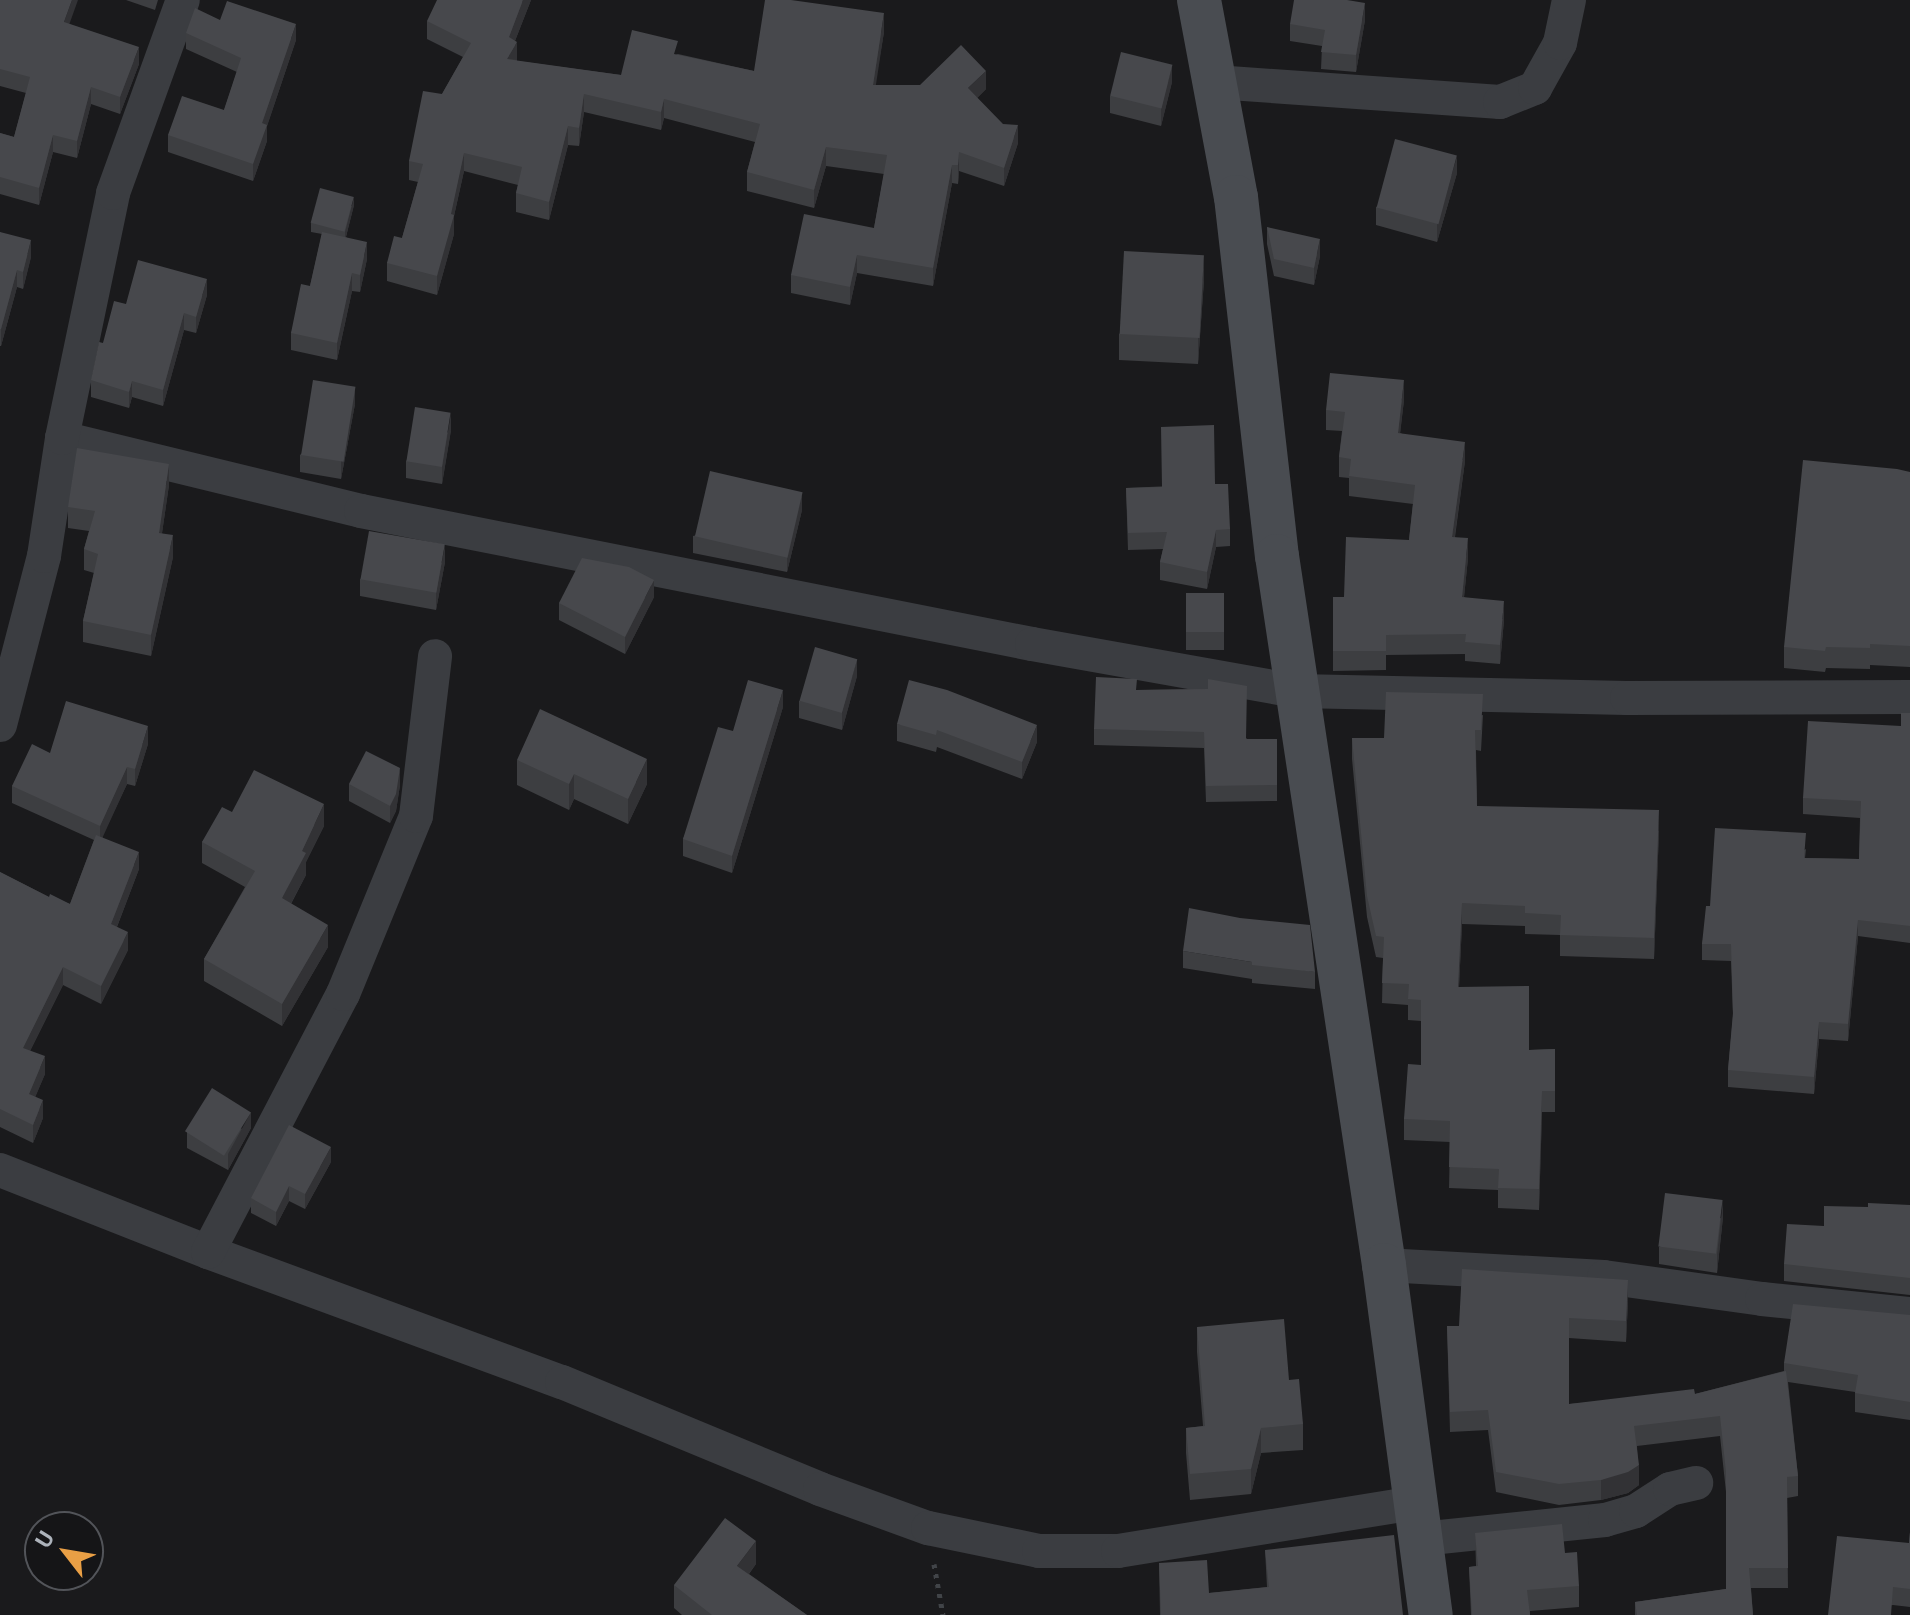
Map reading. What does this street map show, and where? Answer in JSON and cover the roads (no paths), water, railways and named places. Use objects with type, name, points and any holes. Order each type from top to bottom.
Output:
[{"type":"main road","points":[[1199,0],[1236,197],[1277,556],[1384,1265],[1431,1615]]},
{"type":"street","points":[[0,725],[44,556],[62,438],[113,193],[183,0]]},
{"type":"street","points":[[1215,82],[1500,102],[1535,88],[1560,43],[1569,0]]},
{"type":"street","points":[[62,438],[377,514],[1032,644],[1297,691],[1627,698],[1910,697]]},
{"type":"street","points":[[208,1252],[343,994],[416,816],[435,656]]},
{"type":"street","points":[[0,1170],[208,1252],[562,1382],[820,1489],[928,1528],[1039,1551],[1118,1551],[1418,1521],[1605,1520],[1636,1511],[1670,1489],[1696,1483]]},
{"type":"street","points":[[1384,1265],[1604,1277],[1762,1299],[1910,1314]]}]
